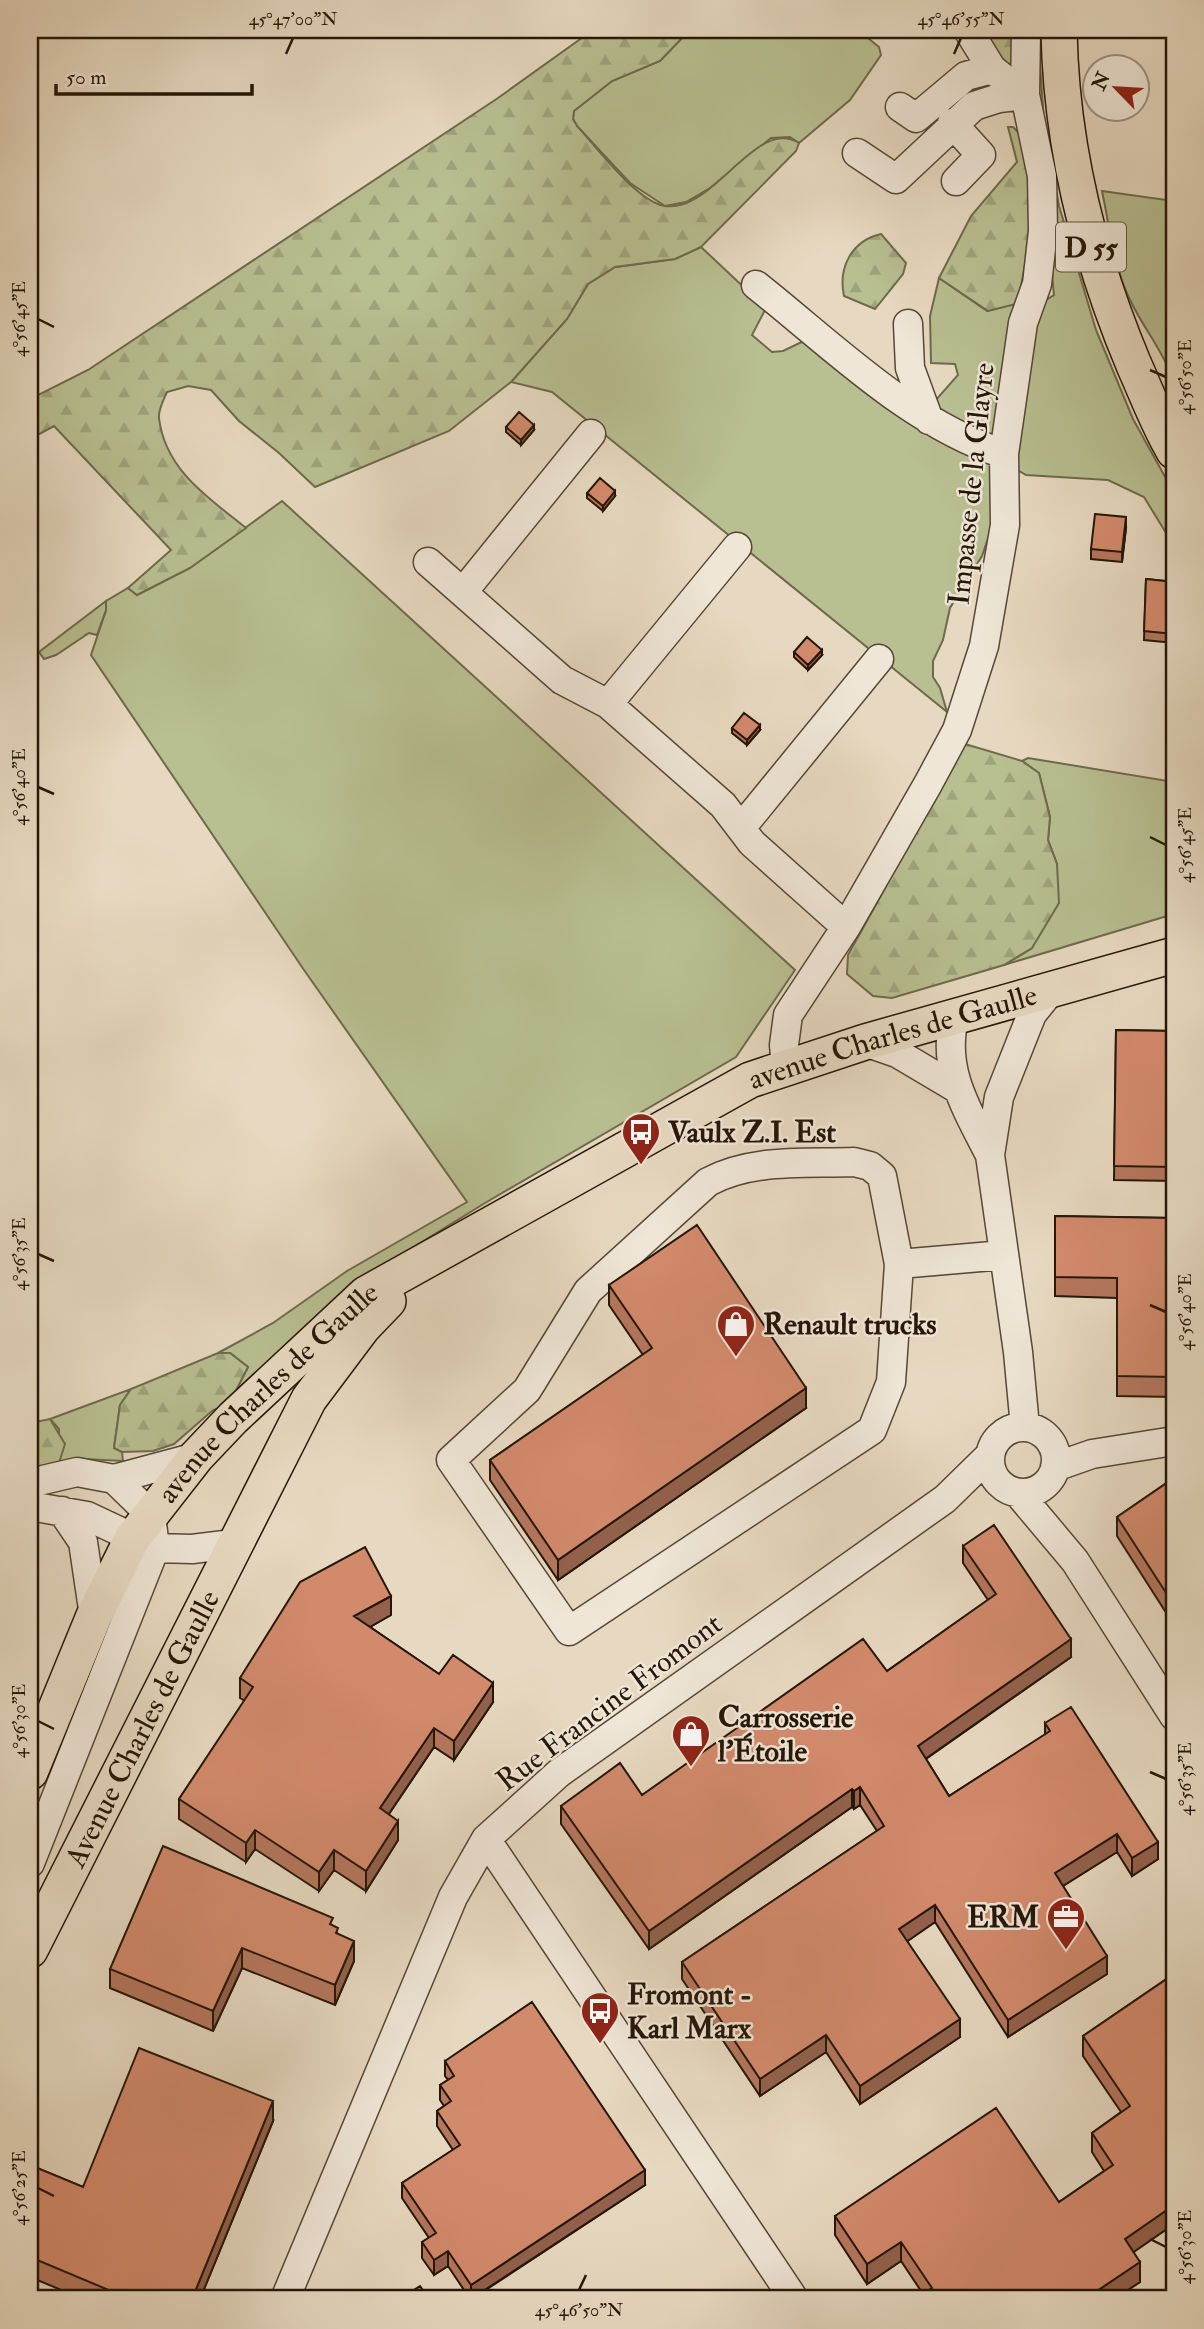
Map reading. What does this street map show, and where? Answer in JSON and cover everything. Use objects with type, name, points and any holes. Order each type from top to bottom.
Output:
[{"type":"main road","name":"D 55","points":[[1059,30],[1069,148],[1088,238],[1119,329],[1162,431],[1174,451]]},
{"type":"main road","name":"avenue Charles de Gaulle","points":[[146,1534],[195,1457],[366,1294],[421,1266],[750,1080],[865,1042],[1169,954]]},
{"type":"main road","name":"avenue Charles de Gaulle","points":[[233,1544],[309,1399],[363,1327],[421,1266]]},
{"type":"main road","points":[[30,1772],[94,1616],[146,1534]]},
{"type":"main road","name":"Avenue Charles de Gaulle","points":[[30,1950],[233,1544]]},
{"type":"street","points":[[968,30],[992,69],[1025,95]]},
{"type":"street","name":"Impasse de la Glayre","points":[[786,1066],[784,1045],[788,1015],[846,927],[957,730],[984,646],[995,597],[1005,525],[1003,454],[1023,323],[1037,284],[1043,232],[1042,176],[1025,95],[1026,30]]},
{"type":"street","points":[[900,107],[916,118],[965,76],[992,69]]},
{"type":"street","points":[[858,153],[896,179],[952,123],[974,106],[999,98],[1025,95]]},
{"type":"street","points":[[952,123],[981,155],[956,181]]},
{"type":"street","points":[[756,285],[929,420],[977,445],[1003,454]]},
{"type":"street","points":[[908,324],[910,368],[929,420]]},
{"type":"street","points":[[463,593],[591,433]]},
{"type":"street","points":[[608,705],[737,547]]},
{"type":"street","points":[[428,562],[562,680],[608,705],[723,805],[752,843],[846,927]]},
{"type":"street","points":[[741,828],[879,659]]},
{"type":"street","points":[[1053,988],[1032,1014],[999,1097],[990,1155],[1018,1352],[1023,1459],[1075,1561],[1174,1716]]},
{"type":"street","points":[[955,1016],[948,1038],[956,1087],[990,1155]]},
{"type":"street","points":[[865,1042],[897,1053],[956,1087]]},
{"type":"street","points":[[854,1162],[870,1166],[882,1175],[899,1264],[891,1382],[872,1430],[569,1630],[452,1460],[527,1390],[588,1291],[708,1182],[730,1170],[748,1167],[854,1162]]},
{"type":"street","points":[[899,1264],[1004,1255]]},
{"type":"street","name":"Rue Francine Fromont","points":[[285,2299],[453,1898],[486,1839],[559,1773],[945,1499],[1023,1459],[1091,1454],[1174,1441]]},
{"type":"street","points":[[30,1483],[77,1472],[114,1479],[195,1457]]},
{"type":"street","points":[[114,1479],[146,1534]]},
{"type":"street","points":[[30,1506],[87,1516],[192,1549],[233,1544]]},
{"type":"street","points":[[62,1511],[82,1542],[94,1616]]},
{"type":"street","name":"Avenue Charles de Gaulle","points":[[30,1863],[146,1534]]},
{"type":"street","points":[[486,1839],[794,2299]]},
{"type":"green space","points":[[593,30],[696,30],[682,38],[660,61],[612,81],[574,111],[573,119],[577,126],[642,195],[665,206],[683,204],[701,195],[767,142],[783,138],[799,143],[796,151],[701,247],[675,259],[615,267],[588,284],[567,319],[511,382],[449,431],[315,487],[239,421],[211,390],[188,386],[167,392],[159,418],[170,453],[179,468],[204,494],[246,528],[190,568],[137,595],[128,588],[171,550],[54,426],[30,439],[30,399],[88,370],[498,98]]},
{"type":"green space","points":[[696,30],[858,30],[879,47],[881,55],[850,100],[799,143],[790,137],[771,138],[710,188],[686,202],[665,206],[630,183],[577,126],[573,119],[574,111],[612,81],[660,61],[682,38]]},
{"type":"green space","points":[[989,30],[1018,30],[1013,73],[992,51]]},
{"type":"green space","points":[[1039,51],[1044,122],[1059,206],[1096,330],[1133,419],[1174,493],[1174,546],[1144,497],[1108,480],[1026,475],[1016,469],[1037,321],[1043,302],[1054,295],[1038,131]]},
{"type":"green space","points":[[1008,127],[1013,127],[1025,139],[1033,221],[1016,304],[988,311],[939,278],[971,216],[1017,162]]},
{"type":"green space","points":[[1102,191],[1174,201],[1174,381],[1126,291]]},
{"type":"green space","points":[[881,234],[906,263],[903,274],[875,309],[844,296],[843,275],[855,249]]},
{"type":"green space","points":[[701,247],[766,308],[752,335],[772,352],[783,351],[808,339],[918,427],[955,449],[994,466],[995,518],[982,556],[950,608],[943,640],[933,661],[933,677],[940,688],[947,712],[552,392],[511,382],[567,319],[588,284],[615,267],[675,259]]},
{"type":"green space","points":[[939,278],[987,311],[1015,304],[995,438],[945,421],[934,402],[958,375],[955,364],[931,363],[930,316]]},
{"type":"green space","points":[[282,501],[795,970],[736,1057],[485,1203],[352,1285],[293,1338],[229,1404],[248,1367],[230,1353],[218,1353],[273,1323],[347,1271],[467,1202],[304,970],[91,655],[106,610],[106,601],[128,588],[137,595],[190,568]]},
{"type":"green space","points":[[106,601],[106,610],[97,635],[89,633],[56,655],[44,659],[39,652]]},
{"type":"green space","points":[[965,744],[1022,761],[1039,773],[1050,817],[1048,840],[1057,864],[1059,903],[1032,948],[1004,965],[892,998],[873,996],[847,974],[848,955]]},
{"type":"green space","points":[[1028,758],[1174,782],[1174,914],[1004,965],[1032,948],[1057,864],[1048,840],[1050,817],[1039,773],[1022,761]]},
{"type":"green space","points":[[218,1353],[230,1353],[248,1367],[229,1404],[213,1410],[174,1444],[153,1451],[122,1452],[114,1448],[120,1405],[131,1389]]},
{"type":"green space","points":[[131,1389],[120,1405],[114,1448],[122,1452],[123,1461],[85,1459],[59,1463],[59,1429],[50,1419]]},
{"type":"green space","points":[[50,1419],[65,1444],[59,1463],[30,1473],[30,1423]]},
{"type":"building","points":[[519,412],[534,425],[521,440],[506,427]]},
{"type":"building","points":[[600,478],[615,491],[603,506],[587,493]]},
{"type":"building","points":[[1095,514],[1126,517],[1122,552],[1091,549]]},
{"type":"building","points":[[1146,579],[1174,582],[1174,634],[1144,631]]},
{"type":"building","points":[[807,637],[822,650],[808,665],[794,652]]},
{"type":"building","points":[[744,713],[760,725],[747,740],[732,728]]},
{"type":"building","points":[[1116,1030],[1174,1031],[1174,1167],[1114,1166]]},
{"type":"building","points":[[1055,1216],[1174,1218],[1174,1377],[1117,1376],[1117,1278],[1055,1277]]},
{"type":"building","points":[[697,1225],[806,1388],[558,1560],[490,1460],[652,1348],[609,1285]]},
{"type":"building","points":[[1174,1478],[1174,1605],[1117,1517]]},
{"type":"building","points":[[994,1525],[1071,1639],[918,1746],[949,1796],[1050,1731],[1045,1723],[1071,1707],[1158,1842],[1132,1858],[1117,1834],[1055,1873],[1107,1956],[1008,2020],[935,1905],[899,1929],[960,2019],[860,2086],[826,2035],[760,2079],[682,1962],[884,1826],[860,1787],[854,1791],[852,1789],[649,1931],[561,1806],[620,1763],[642,1795],[863,1639],[887,1671],[996,1594],[963,1546]]},
{"type":"building","points":[[365,1547],[391,1596],[354,1616],[439,1674],[453,1655],[493,1683],[454,1741],[434,1728],[380,1808],[398,1821],[366,1871],[334,1850],[319,1872],[255,1830],[246,1843],[179,1799],[253,1687],[240,1678],[300,1582]]},
{"type":"building","points":[[163,1846],[333,1918],[330,1924],[338,1928],[336,1933],[354,1941],[335,1985],[242,1948],[213,2011],[110,1969]]},
{"type":"building","points":[[1174,1974],[1174,2205],[1125,2239],[1140,2262],[1085,2299],[915,2299],[932,2288],[901,2242],[867,2264],[835,2216],[996,2108],[1059,2202],[1113,2165],[1092,2133],[1130,2106],[1083,2036]]},
{"type":"building","points":[[532,2002],[645,2170],[471,2285],[448,2251],[434,2260],[422,2242],[436,2233],[402,2183],[460,2145],[437,2111],[451,2101],[440,2085],[454,2076],[445,2061]]},
{"type":"building","points":[[139,2048],[273,2101],[192,2299],[107,2299],[111,2291],[30,2257],[30,2165],[83,2187]]},
{"type":"building","points":[[420,2286],[429,2299],[400,2299]]},
{"type":"place","name":"Vaulx Z.I. Est","points":[[641,1166]]},
{"type":"place","name":"Renault trucks","points":[[736,1358]]},
{"type":"place","name":"Carrosserie l'Étoile","points":[[691,1768]]},
{"type":"place","name":"ERM","points":[[1066,1951]]},
{"type":"place","name":"Fromont - Karl Marx","points":[[600,2045]]}]
